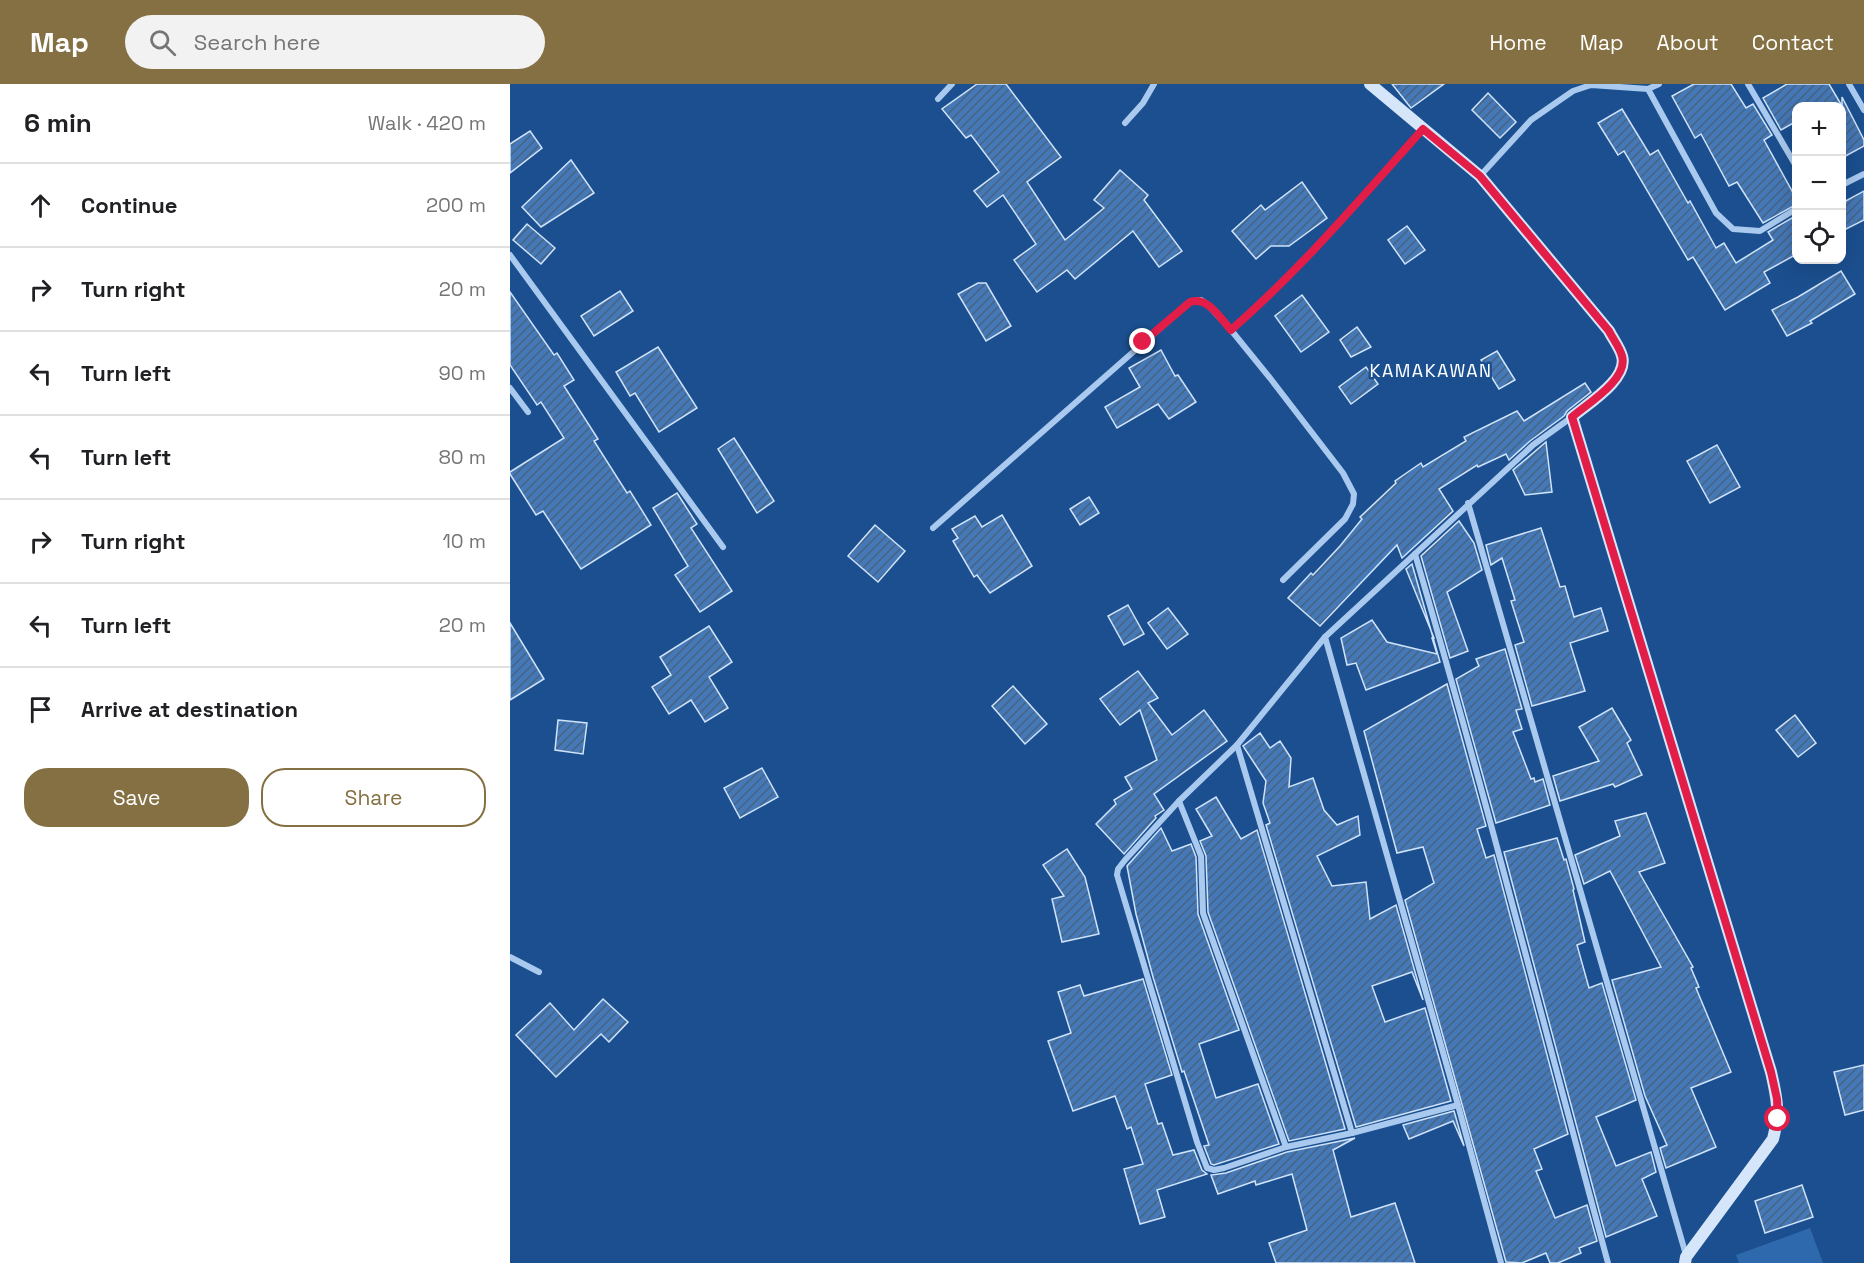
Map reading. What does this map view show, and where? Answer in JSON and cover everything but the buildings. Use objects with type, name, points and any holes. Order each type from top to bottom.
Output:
[{"type":"street","points":[[938,99],[952,84]]},
{"type":"street","points":[[1125,123],[1143,103],[1154,84]]},
{"type":"street","points":[[1370,84],[1480,176],[1609,331],[1623,358],[1620,373],[1612,384],[1533,445],[1326,637],[1237,745],[1179,801],[1125,860],[1118,869],[1117,875],[1197,1142],[1207,1168],[1214,1170],[1224,1168],[1286,1147],[1352,1133],[1458,1105]]},
{"type":"street","points":[[1480,176],[1531,120],[1573,91],[1590,85],[1648,89],[1659,84]]},
{"type":"street","points":[[1748,84],[1792,157]]},
{"type":"street","points":[[1849,84],[1864,110]]},
{"type":"street","points":[[1648,89],[1716,213],[1733,229],[1760,231],[1795,210]]},
{"type":"street","points":[[1231,330],[1266,300],[1304,261],[1423,129]]},
{"type":"street","points":[[1846,183],[1864,174]]},
{"type":"street","points":[[510,255],[723,547]]},
{"type":"street","points":[[933,528],[1190,302],[1201,300],[1208,304],[1231,330],[1343,473],[1354,494],[1353,504],[1345,519],[1283,580]]},
{"type":"street","points":[[510,388],[528,412]]},
{"type":"street","points":[[1572,417],[1771,1072],[1777,1099],[1778,1119],[1773,1139],[1686,1260]]},
{"type":"street","points":[[1468,504],[1686,1260]]},
{"type":"street","points":[[1415,554],[1461,711],[1608,1263]]},
{"type":"street","points":[[1326,637],[1501,1263]]},
{"type":"street","points":[[1237,745],[1352,1133]]},
{"type":"street","points":[[1179,801],[1201,856],[1203,914],[1286,1147]]},
{"type":"street","points":[[510,957],[539,972]]},
{"type":"shaded area","points":[[1810,1228],[1823,1263],[1739,1263],[1736,1255]]},
{"type":"district","name":"KAMAKAWAN","points":[[1431,370]]},
{"type":"route","points":[[1143,342],[1195,300],[1208,304],[1231,330],[1266,300],[1304,261],[1423,129],[1480,176],[1609,331],[1623,358],[1620,373],[1612,384],[1572,417],[1771,1072],[1777,1099],[1778,1119]]}]
